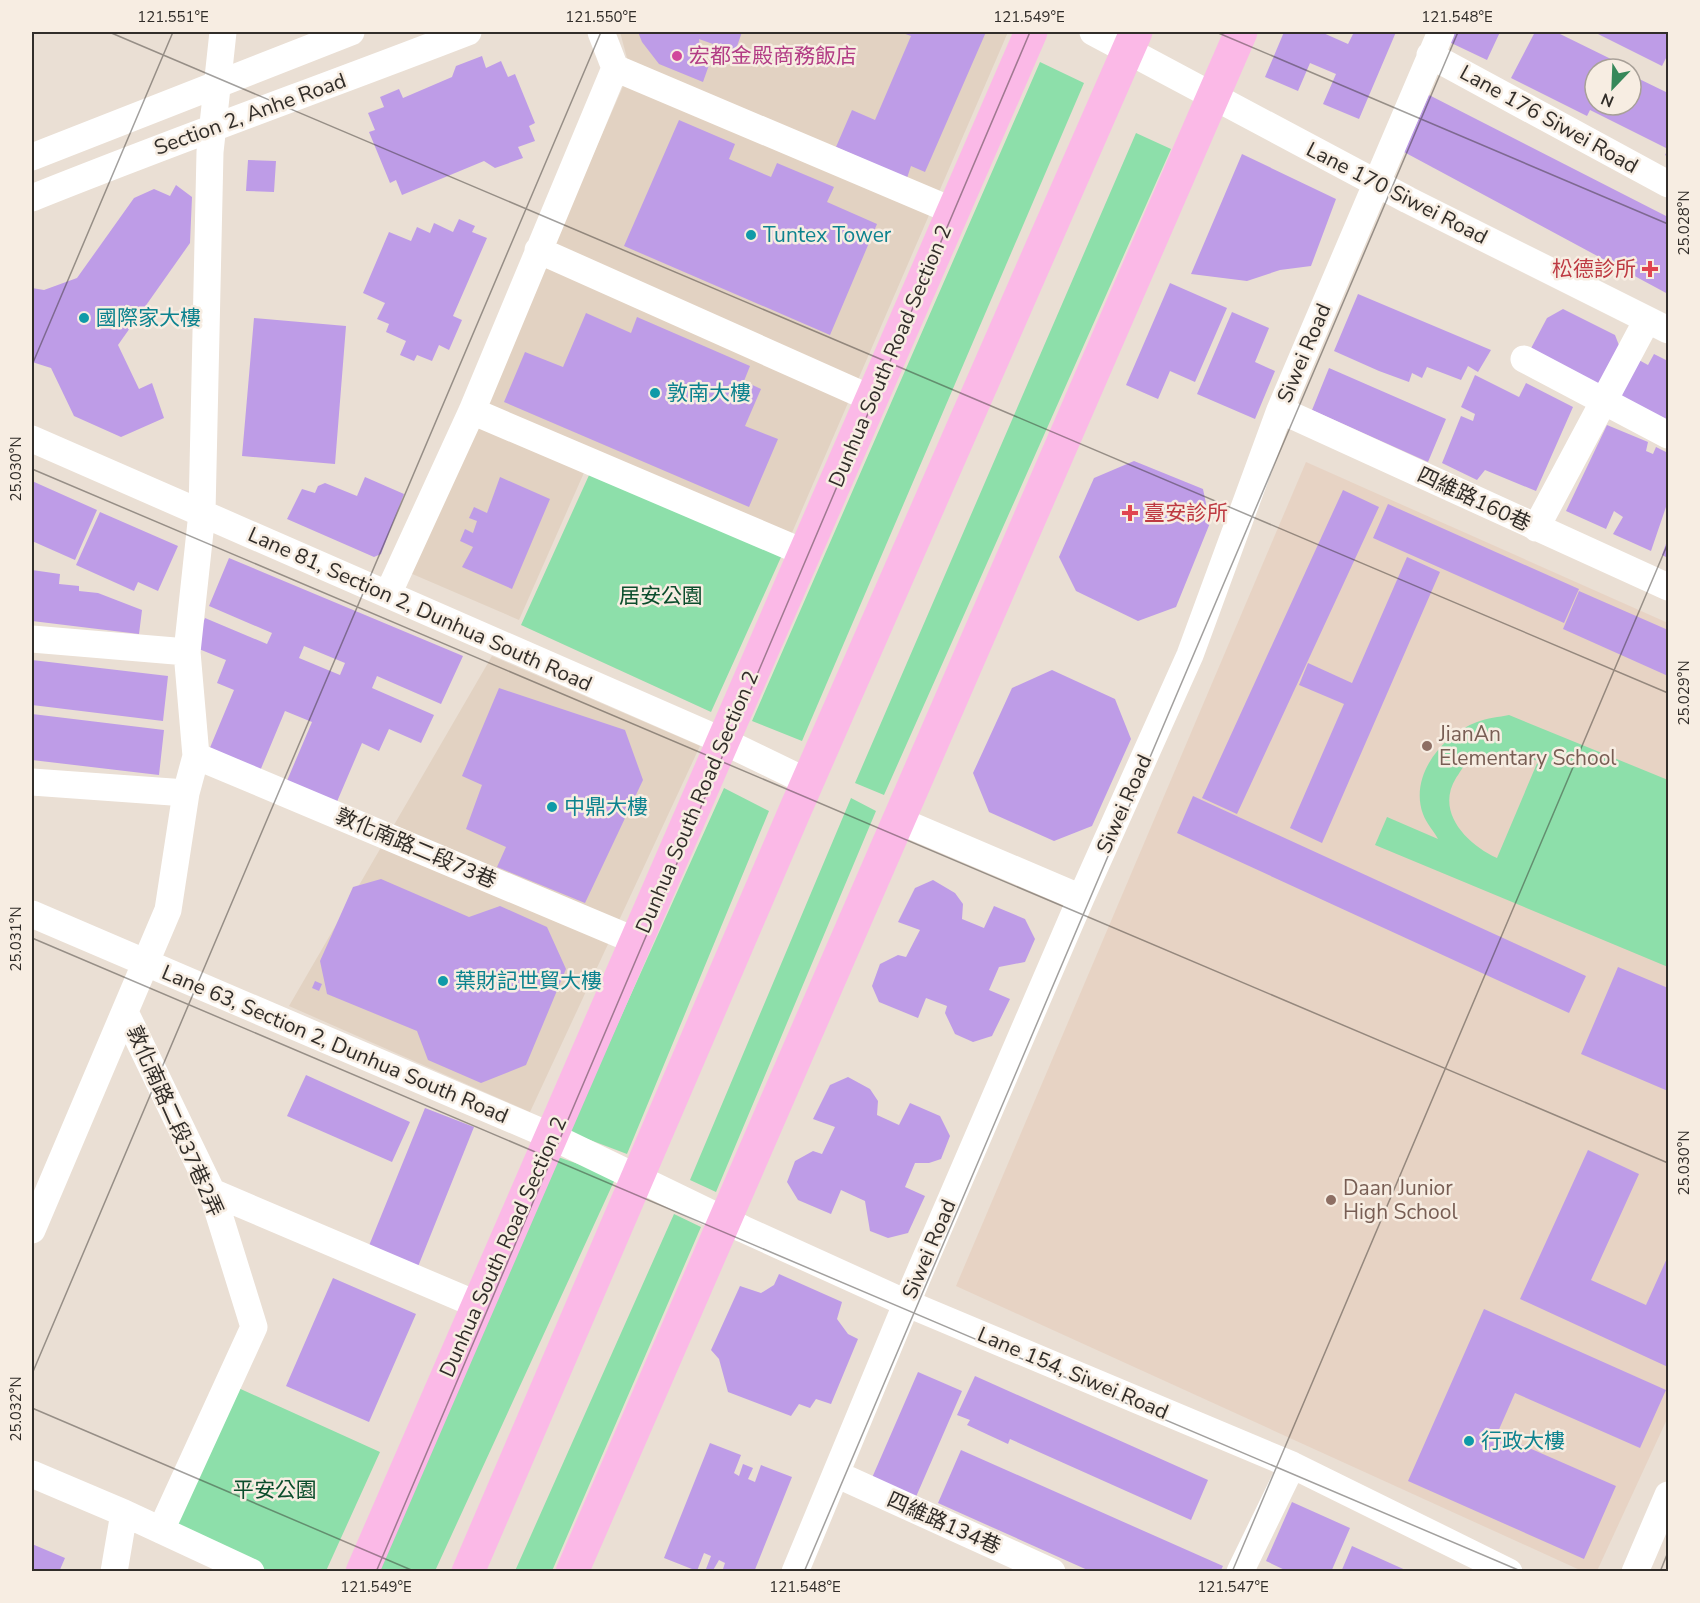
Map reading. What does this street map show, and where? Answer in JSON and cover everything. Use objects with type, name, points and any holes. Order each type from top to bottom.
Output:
[{"type":"main road","name":"Dunhua South Road Section 2","points":[[362,1572],[1031,32]]},
{"type":"main road","points":[[572,1572],[1240,32]]},
{"type":"main road","points":[[468,1572],[637,1176],[1132,41]]},
{"type":"street","points":[[32,1230],[168,910],[186,793],[196,756],[187,652],[202,513],[210,152],[223,32]]},
{"type":"street","name":"Section 2, Anhe Road","points":[[32,157],[351,32]]},
{"type":"street","name":"Section 2, Anhe Road","points":[[32,198],[214,126],[287,102],[468,32]]},
{"type":"street","points":[[387,594],[472,411],[615,68],[602,32]]},
{"type":"street","name":"Lane 170 Siwei Road","points":[[1093,32],[1132,41],[1213,95],[1376,183],[1658,325]]},
{"type":"street","name":"Siwei Road","points":[[795,1572],[906,1303],[1081,898],[1190,656],[1280,410],[1436,43]]},
{"type":"street","name":"Lane 176 Siwei Road","points":[[1436,43],[1668,184]]},
{"type":"street","points":[[615,68],[953,211]]},
{"type":"street","points":[[538,250],[872,399]]},
{"type":"street","points":[[1536,528],[1603,402],[1658,325]]},
{"type":"street","points":[[1524,359],[1668,435]]},
{"type":"street","name":"四維路160巷","points":[[1280,410],[1668,587]]},
{"type":"street","points":[[472,411],[805,553]]},
{"type":"street","name":"Lane 81, Section 2, Dunhua South Road","points":[[32,439],[723,741],[808,782]]},
{"type":"street","points":[[32,639],[187,652]]},
{"type":"street","name":"敦化南路二段73巷","points":[[196,756],[636,940]]},
{"type":"street","points":[[32,782],[186,793]]},
{"type":"street","points":[[898,820],[1081,898]]},
{"type":"street","name":"Lane 63, Section 2, Dunhua South Road","points":[[32,914],[551,1136],[637,1176]]},
{"type":"street","name":"敦化南路二段37巷2弄","points":[[125,1012],[212,1192],[254,1327],[161,1530]]},
{"type":"street","name":"Lane 154, Siwei Road","points":[[637,1176],[906,1303],[1292,1465],[1509,1572]]},
{"type":"street","points":[[212,1192],[478,1305]]},
{"type":"street","points":[[1240,1572],[1292,1465]]},
{"type":"street","points":[[32,1474],[124,1513],[251,1572]]},
{"type":"street","name":"四維路134巷","points":[[836,1474],[1052,1572]]},
{"type":"street","points":[[1635,1572],[1668,1495]]},
{"type":"street","points":[[114,1572],[124,1513]]},
{"type":"shaded area","points":[[620,32],[1008,32],[791,535],[594,450],[519,620],[410,573],[625,82],[627,58]]},
{"type":"shaded area","points":[[1306,462],[1668,623],[1668,1417],[1597,1571],[1582,1571],[956,1286]]},
{"type":"shaded area","points":[[492,656],[700,746],[530,1112],[289,1006]]},
{"type":"green space","points":[[1040,62],[1084,83],[802,741],[752,721]]},
{"type":"green space","points":[[1136,133],[1171,149],[884,795],[855,783]]},
{"type":"green space","name":"居安公園","points":[[590,473],[782,555],[711,712],[521,625]]},
{"type":"green space","points":[[1509,715],[1668,780],[1668,967],[1375,845],[1387,817],[1438,839],[1424,817],[1420,800],[1421,785],[1432,759],[1441,747],[1464,728],[1481,721]],"holes":[[[1507,751],[1538,761],[1497,858],[1475,844],[1457,826],[1449,803],[1456,778],[1466,764],[1481,756]]]},
{"type":"green space","points":[[724,788],[769,811],[627,1154],[569,1132]]},
{"type":"green space","points":[[851,798],[876,811],[716,1192],[690,1180]]},
{"type":"green space","points":[[558,1157],[616,1177],[435,1571],[375,1572]]},
{"type":"green space","points":[[674,1214],[701,1227],[552,1571],[515,1571]]},
{"type":"green space","name":"平安公園","points":[[234,1386],[380,1452],[326,1571],[265,1571],[170,1528]]},
{"type":"building","name":"宏都金殿商務飯店","points":[[638,32],[742,32],[735,52],[699,39],[702,61],[709,65],[703,82],[659,64],[642,42]]},
{"type":"building","points":[[900,32],[986,32],[925,172],[911,166],[907,178],[836,147],[852,110],[875,120],[911,36]]},
{"type":"building","points":[[1284,32],[1321,32],[1348,44],[1354,32],[1396,32],[1359,119],[1323,104],[1336,74],[1310,63],[1298,91],[1265,77]]},
{"type":"building","points":[[1451,32],[1500,32],[1487,60],[1447,41]]},
{"type":"building","points":[[1535,32],[1556,32],[1607,57],[1583,57],[1583,114],[1511,78]]},
{"type":"building","points":[[1594,32],[1668,32],[1668,54],[1662,66]]},
{"type":"building","points":[[482,56],[486,68],[501,61],[508,77],[515,74],[535,123],[529,126],[535,141],[518,147],[523,158],[495,168],[484,161],[402,195],[396,180],[390,183],[369,132],[375,130],[368,113],[384,107],[380,97],[399,89],[403,98],[452,77],[456,66]]},
{"type":"building","points":[[1643,81],[1668,93],[1668,149],[1604,117],[1643,117]]},
{"type":"building","points":[[1429,95],[1668,217],[1668,294],[1404,152]]},
{"type":"building","name":"Tuntex Tower","points":[[679,120],[735,144],[729,159],[771,177],[777,163],[834,187],[827,202],[877,224],[830,335],[624,246]]},
{"type":"building","points":[[1242,154],[1336,199],[1311,266],[1280,270],[1247,281],[1191,274]]},
{"type":"building","points":[[248,160],[276,161],[274,192],[246,191]]},
{"type":"building","name":"國際家大樓","points":[[176,185],[192,197],[190,243],[118,345],[139,389],[152,383],[164,418],[121,437],[74,416],[51,368],[32,362],[32,288],[44,290],[77,278],[134,198],[154,189],[170,196]]},
{"type":"building","points":[[459,219],[475,226],[472,232],[487,238],[453,316],[462,320],[449,350],[439,345],[432,361],[417,355],[414,361],[400,355],[406,341],[386,332],[389,324],[377,319],[385,303],[363,293],[389,232],[411,241],[417,227],[430,233],[434,223],[453,232]]},
{"type":"building","points":[[1170,283],[1227,308],[1195,382],[1170,371],[1158,399],[1126,385]]},
{"type":"building","points":[[1358,294],[1491,350],[1478,372],[1468,366],[1461,380],[1427,367],[1422,378],[1412,373],[1409,382],[1379,371],[1334,351]]},
{"type":"building","points":[[1563,309],[1615,335],[1622,353],[1603,392],[1528,354],[1547,318]]},
{"type":"building","points":[[1232,312],[1269,328],[1255,362],[1275,371],[1255,419],[1197,394]]},
{"type":"building","name":"敦南大樓","points":[[586,313],[631,333],[637,317],[750,366],[744,381],[761,389],[745,426],[778,439],[749,507],[504,402],[525,352],[563,367]]},
{"type":"building","points":[[254,318],[346,326],[335,464],[242,456]]},
{"type":"building","points":[[1654,354],[1668,361],[1668,424],[1618,399],[1637,359],[1648,365]]},
{"type":"building","points":[[1329,368],[1446,419],[1428,462],[1312,410]]},
{"type":"building","points":[[1475,375],[1519,397],[1526,383],[1573,407],[1536,491],[1485,470],[1477,480],[1442,463],[1461,416],[1473,421],[1475,414],[1461,407]]},
{"type":"building","points":[[1607,425],[1648,442],[1646,451],[1653,454],[1656,447],[1668,453],[1668,501],[1651,551],[1613,534],[1623,517],[1614,511],[1606,529],[1566,511]]},
{"type":"building","points":[[1134,461],[1203,489],[1210,523],[1176,607],[1138,621],[1076,591],[1059,557],[1094,478]]},
{"type":"building","points":[[365,477],[404,494],[381,554],[374,557],[287,519],[302,489],[315,493],[318,486],[325,483],[357,496]]},
{"type":"building","points":[[500,477],[550,499],[512,589],[462,567],[473,547],[460,541],[465,529],[473,533],[477,521],[469,518],[474,507],[487,513]]},
{"type":"building","points":[[32,481],[97,510],[75,560],[32,541]]},
{"type":"building","points":[[1343,490],[1379,507],[1237,814],[1202,798]]},
{"type":"building","points":[[1388,504],[1579,589],[1564,623],[1373,538]]},
{"type":"building","points":[[100,512],[178,546],[158,591],[138,582],[134,591],[76,565]]},
{"type":"building","points":[[1668,538],[1668,558],[1662,555]]},
{"type":"building","points":[[1407,557],[1440,572],[1322,843],[1290,828],[1344,704],[1299,685],[1308,663],[1352,683]]},
{"type":"building","points":[[229,558],[463,656],[441,704],[377,676],[372,688],[434,715],[421,743],[389,729],[379,751],[362,743],[336,804],[286,783],[312,722],[285,711],[260,771],[209,750],[234,690],[217,683],[226,660],[194,647],[205,618],[267,644],[272,633],[209,606]],"holes":[[[304,646],[345,663],[340,675],[299,658]]]},
{"type":"building","points":[[32,570],[60,574],[59,584],[79,586],[79,591],[98,593],[142,610],[139,634],[32,621]]},
{"type":"building","points":[[1579,591],[1668,630],[1668,676],[1563,629]]},
{"type":"building","points":[[32,660],[168,676],[163,721],[32,705]]},
{"type":"building","points":[[1052,670],[1115,699],[1131,739],[1092,826],[1054,841],[989,812],[973,773],[1012,688]]},
{"type":"building","name":"中鼎大樓","points":[[499,688],[625,730],[643,780],[585,903],[497,867],[506,847],[466,829],[482,785],[462,776]]},
{"type":"building","points":[[32,714],[164,730],[159,775],[32,760]]},
{"type":"building","points":[[1193,796],[1586,976],[1569,1013],[1177,833]]},
{"type":"building","name":"葉財記世貿大樓","points":[[381,879],[469,917],[500,906],[547,927],[566,969],[526,1065],[481,1083],[428,1060],[417,1031],[327,994],[320,961],[353,887]]},
{"type":"building","points":[[933,880],[955,893],[963,904],[962,919],[984,928],[994,906],[1025,919],[1035,939],[1025,962],[999,967],[989,990],[1010,999],[992,1036],[973,1042],[955,1034],[945,1013],[947,1006],[926,998],[918,1018],[879,1002],[872,986],[880,964],[898,955],[906,957],[920,930],[898,922],[915,888]]},
{"type":"building","points":[[1618,967],[1668,988],[1668,1091],[1581,1054]]},
{"type":"building","points":[[315,981],[322,984],[319,991],[312,988]]},
{"type":"building","points":[[306,1075],[410,1122],[392,1162],[287,1116]]},
{"type":"building","points":[[848,1077],[870,1089],[878,1101],[877,1115],[899,1125],[910,1103],[940,1116],[950,1136],[941,1159],[929,1163],[915,1163],[905,1187],[925,1196],[908,1233],[888,1238],[870,1231],[865,1201],[841,1190],[831,1214],[798,1200],[787,1182],[795,1161],[813,1151],[822,1154],[835,1127],[813,1119],[830,1085]]},
{"type":"building","points":[[425,1108],[474,1127],[415,1274],[366,1253]]},
{"type":"building","points":[[1588,1150],[1639,1174],[1591,1280],[1646,1305],[1668,1256],[1668,1367],[1520,1299]]},
{"type":"building","points":[[779,1274],[842,1302],[837,1319],[848,1334],[858,1339],[831,1404],[816,1399],[810,1408],[799,1404],[791,1416],[728,1392],[719,1359],[711,1350],[740,1286],[761,1293],[774,1285]]},
{"type":"building","points":[[333,1278],[416,1314],[369,1422],[286,1386]]},
{"type":"building","name":"行政大樓","points":[[1484,1309],[1666,1390],[1640,1448],[1515,1393],[1497,1434],[1616,1486],[1584,1559],[1408,1481]]},
{"type":"building","points":[[918,1372],[962,1391],[912,1506],[868,1487]]},
{"type":"building","points":[[975,1376],[1208,1480],[1191,1520],[1010,1439],[1008,1444],[967,1425],[970,1420],[957,1415]]},
{"type":"building","points":[[710,1443],[741,1455],[734,1473],[739,1476],[743,1464],[753,1468],[748,1479],[755,1482],[761,1465],[792,1477],[754,1572],[722,1572],[725,1563],[719,1560],[712,1572],[706,1569],[711,1556],[704,1553],[697,1571],[664,1558]]},
{"type":"building","points":[[961,1450],[1223,1566],[1220,1572],[1092,1572],[938,1503]]},
{"type":"building","points":[[1292,1502],[1350,1528],[1331,1572],[1289,1572],[1266,1561]]},
{"type":"building","points":[[32,1544],[65,1558],[59,1572],[32,1572]]},
{"type":"building","points":[[1352,1546],[1410,1572],[1341,1572]]},
{"type":"place","name":"宏都金殿商務飯店","points":[[677,56]]},
{"type":"place","name":"Tuntex Tower","points":[[751,235]]},
{"type":"place","name":"松德診所","points":[[1650,269]]},
{"type":"place","name":"國際家大樓","points":[[84,318]]},
{"type":"place","name":"敦南大樓","points":[[655,393]]},
{"type":"place","name":"臺安診所","points":[[1130,513]]},
{"type":"place","name":"JianAn Elementary School","points":[[1427,746]]},
{"type":"place","name":"中鼎大樓","points":[[552,807]]},
{"type":"place","name":"葉財記世貿大樓","points":[[443,981]]},
{"type":"place","name":"Daan Junior High School","points":[[1331,1200]]},
{"type":"place","name":"行政大樓","points":[[1469,1441]]}]
